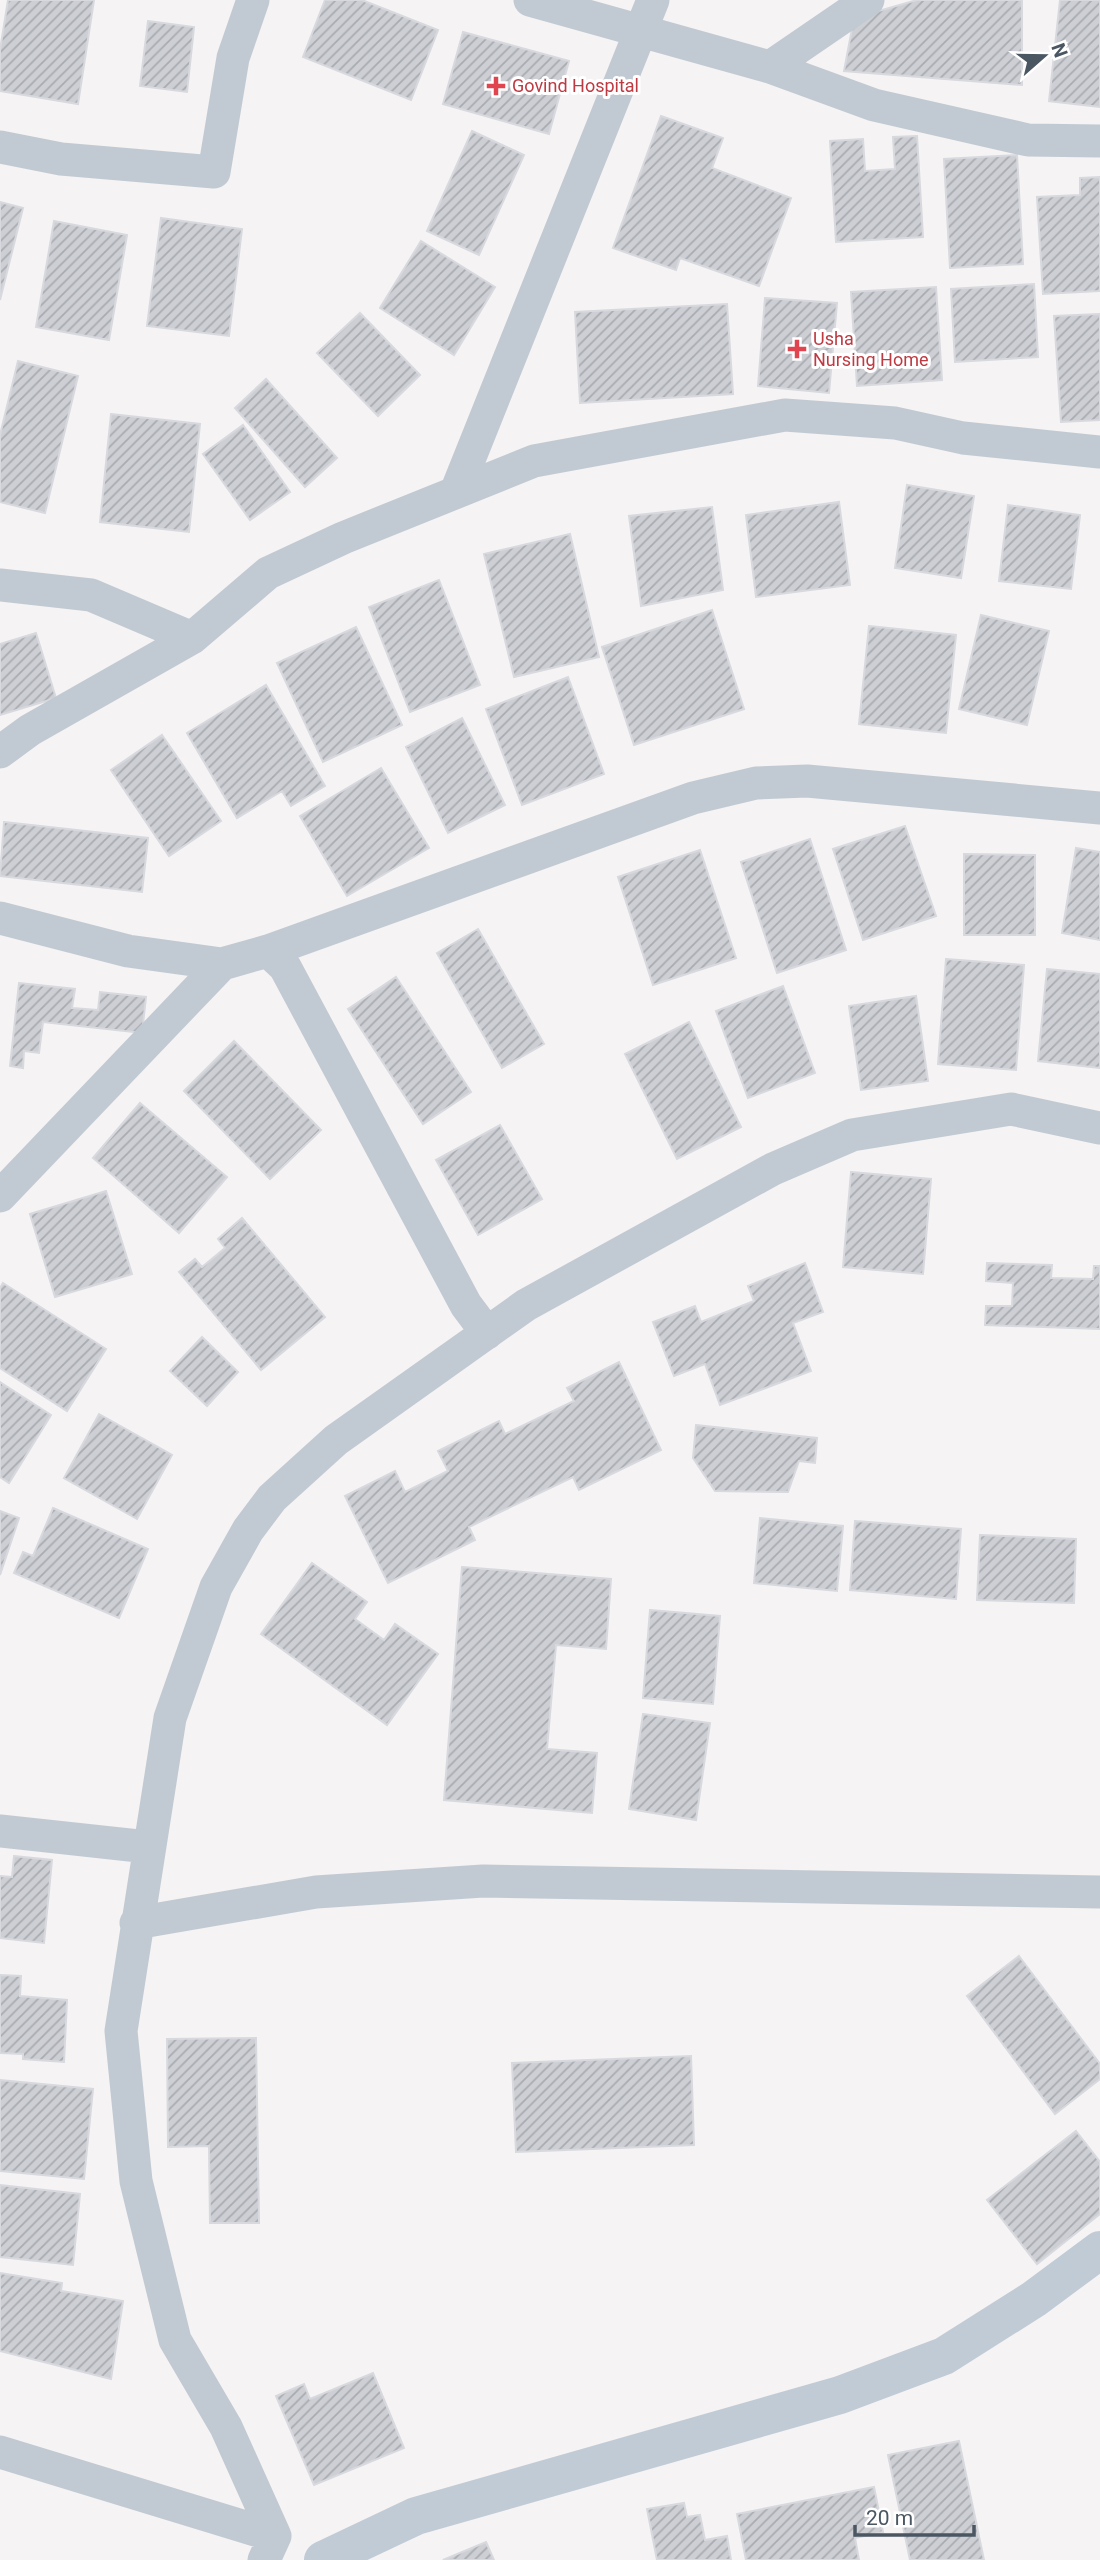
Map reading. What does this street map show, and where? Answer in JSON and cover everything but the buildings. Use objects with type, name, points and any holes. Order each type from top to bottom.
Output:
[{"type":"main road","points":[[323,2560],[416,2516],[840,2395],[944,2356],[1034,2299],[1100,2250]]},
{"type":"street","points":[[0,148],[61,159],[214,172],[233,58],[253,0]]},
{"type":"street","points":[[530,0],[770,67],[874,105],[1028,140],[1100,141]]},
{"type":"street","points":[[456,492],[653,0]]},
{"type":"street","points":[[770,67],[868,0]]},
{"type":"street","points":[[0,752],[30,730],[192,638],[268,573],[534,461],[785,415],[895,423],[963,438],[1100,452]]},
{"type":"street","points":[[0,585],[91,595],[192,638]]},
{"type":"street","points":[[0,918],[128,951],[222,964],[268,951],[693,798],[756,783],[807,781],[1100,808]]},
{"type":"street","points":[[268,951],[285,967],[466,1305],[487,1333]]},
{"type":"street","points":[[0,1196],[222,964]]},
{"type":"street","points":[[270,2548],[226,2427],[174,2340],[136,2181],[121,2031],[135,1923],[170,1718],[216,1587],[248,1530],[272,1498],[336,1440],[526,1305],[773,1169],[852,1135],[1011,1109],[1100,1128]]},
{"type":"street","points":[[0,1831],[148,1847]]},
{"type":"street","points":[[135,1923],[316,1892],[483,1881],[1100,1892]]},
{"type":"street","points":[[0,2452],[270,2548]]},
{"type":"place","name":"Govind Hospital","points":[[496,86]]},
{"type":"place","name":"Usha Nursing Home","points":[[797,349]]}]
